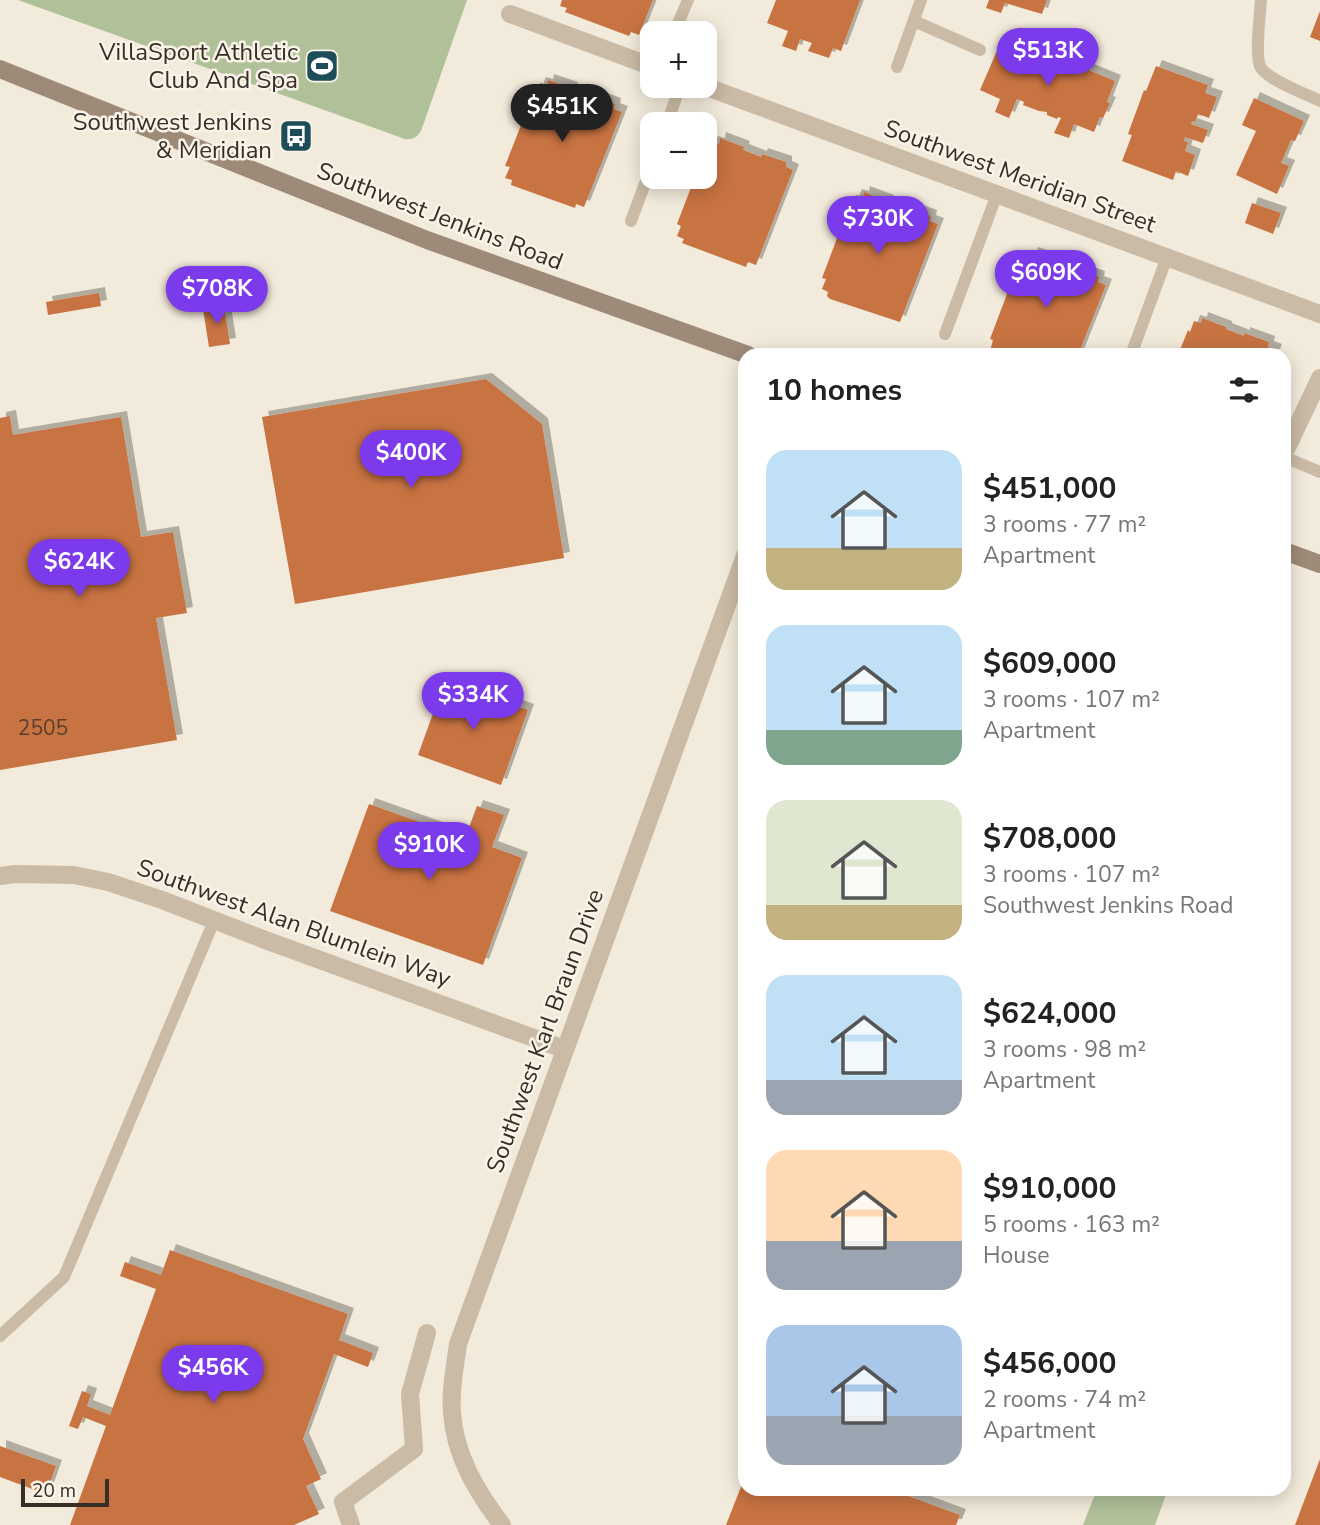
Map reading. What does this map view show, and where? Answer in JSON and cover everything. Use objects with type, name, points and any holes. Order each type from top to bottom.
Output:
[{"type":"main road","name":"Southwest Jenkins Road","points":[[0,69],[427,240],[738,351]]},
{"type":"main road","points":[[1291,554],[1320,564]]},
{"type":"street","points":[[510,15],[640,62]]},
{"type":"street","name":"Southwest Meridian Street","points":[[717,91],[1320,314]]},
{"type":"street","points":[[1291,440],[1320,377]]},
{"type":"street","name":"Southwest Karl Braun Drive","points":[[502,1525],[474,1486],[454,1431],[451,1412],[452,1382],[458,1344],[738,575]]},
{"type":"street","name":"Southwest Alan Blumlein Way","points":[[0,876],[74,875],[108,882],[564,1049]]},
{"type":"street","points":[[351,1525],[344,1502],[414,1449],[410,1394],[426,1333]]},
{"type":"lane","points":[[679,21],[688,0]]},
{"type":"lane","points":[[897,67],[921,0]]},
{"type":"lane","points":[[1261,0],[1258,57],[1260,67],[1268,75],[1320,101]]},
{"type":"lane","points":[[914,21],[980,50]]},
{"type":"lane","points":[[631,221],[643,189]]},
{"type":"lane","points":[[945,334],[997,194]]},
{"type":"lane","points":[[1134,348],[1167,257]]},
{"type":"lane","points":[[1291,458],[1320,472]]},
{"type":"lane","points":[[0,1336],[64,1278],[214,921]]},
{"type":"green space","name":"VillaSport Athletic Club And Spa","points":[[18,0],[467,0],[421,131],[414,138],[405,139]]},
{"type":"green space","points":[[1094,1496],[1165,1496],[1155,1525],[1083,1525]]},
{"type":"building","points":[[562,0],[653,0],[645,21],[640,21],[639,35],[631,32],[629,36],[565,12],[567,8],[560,6]]},
{"type":"building","points":[[776,0],[860,0],[841,51],[833,48],[829,58],[808,51],[812,43],[800,39],[796,51],[782,46],[788,31],[767,23]]},
{"type":"building","points":[[989,0],[1047,0],[1042,14],[1005,3],[1001,13],[986,8]]},
{"type":"building","points":[[1320,11],[1320,41],[1310,37]]},
{"type":"building","points":[[1002,39],[1052,61],[1054,56],[1115,81],[1107,102],[1110,103],[1094,132],[1074,124],[1069,138],[1054,133],[1061,118],[1057,119],[1047,115],[1047,112],[1023,105],[1024,102],[1017,99],[1009,118],[995,112],[1000,99],[980,90]]},
{"type":"building","points":[[1156,66],[1208,85],[1205,93],[1217,97],[1209,118],[1198,114],[1195,122],[1192,121],[1191,124],[1208,130],[1203,143],[1185,137],[1184,141],[1188,142],[1185,151],[1195,155],[1188,176],[1176,171],[1173,180],[1122,161],[1132,135],[1128,134]]},
{"type":"building","points":[[548,80],[572,88],[572,91],[590,98],[590,95],[615,104],[614,109],[622,112],[584,207],[576,204],[575,208],[511,185],[512,180],[505,178],[510,167],[505,166],[534,92],[536,93],[540,83],[547,85]]},
{"type":"building","points":[[1254,98],[1304,121],[1295,141],[1291,140],[1281,163],[1289,166],[1277,194],[1236,175],[1256,131],[1242,125]]},
{"type":"building","points":[[720,138],[761,157],[762,154],[786,162],[786,167],[793,170],[756,265],[748,262],[746,267],[682,243],[684,239],[677,236],[681,226],[677,224],[690,189],[717,189]]},
{"type":"building","points":[[864,192],[906,210],[906,207],[931,216],[930,221],[938,224],[900,322],[830,299],[828,292],[822,289],[826,279],[822,278],[850,204],[851,206],[856,195],[863,197]]},
{"type":"building","points":[[1252,203],[1281,213],[1273,234],[1245,223]]},
{"type":"building","points":[[1032,253],[1057,261],[1056,264],[1074,271],[1074,268],[1099,277],[1098,282],[1106,285],[1081,348],[991,348],[993,340],[990,339],[1018,265],[1020,267],[1024,256],[1031,259]]},
{"type":"building","points":[[99,293],[101,306],[48,315],[46,302]]},
{"type":"building","points":[[224,306],[230,344],[209,347],[203,309]]},
{"type":"building","points":[[1202,318],[1244,336],[1244,333],[1269,342],[1268,347],[1271,348],[1181,348],[1194,321],[1201,323]]},
{"type":"building","points":[[486,379],[542,424],[564,558],[295,604],[262,417]]},
{"type":"building","points":[[10,416],[13,435],[121,417],[141,537],[173,532],[187,613],[156,618],[177,740],[0,770],[0,418]]},
{"type":"building","points":[[445,680],[528,710],[501,785],[418,755]]},
{"type":"building","points":[[369,804],[465,838],[477,806],[504,815],[492,847],[522,858],[483,965],[330,911]]},
{"type":"building","points":[[170,1250],[348,1314],[339,1340],[373,1353],[368,1367],[334,1354],[303,1439],[321,1479],[306,1486],[319,1514],[294,1525],[70,1525],[106,1426],[83,1417],[78,1429],[69,1426],[82,1391],[91,1394],[87,1406],[110,1415],[156,1289],[120,1276],[125,1262],[161,1275]]},
{"type":"building","points":[[0,1446],[56,1466],[46,1494],[0,1477]]},
{"type":"building","points":[[1320,1459],[1320,1525],[1295,1525]]},
{"type":"building","points":[[738,1494],[908,1496],[960,1515],[956,1525],[726,1525]]},
{"type":"place","name":"VillaSport Athletic Club And Spa","points":[[322,66]]},
{"type":"place","name":"Southwest Jenkins & Meridian","points":[[296,136]]}]
